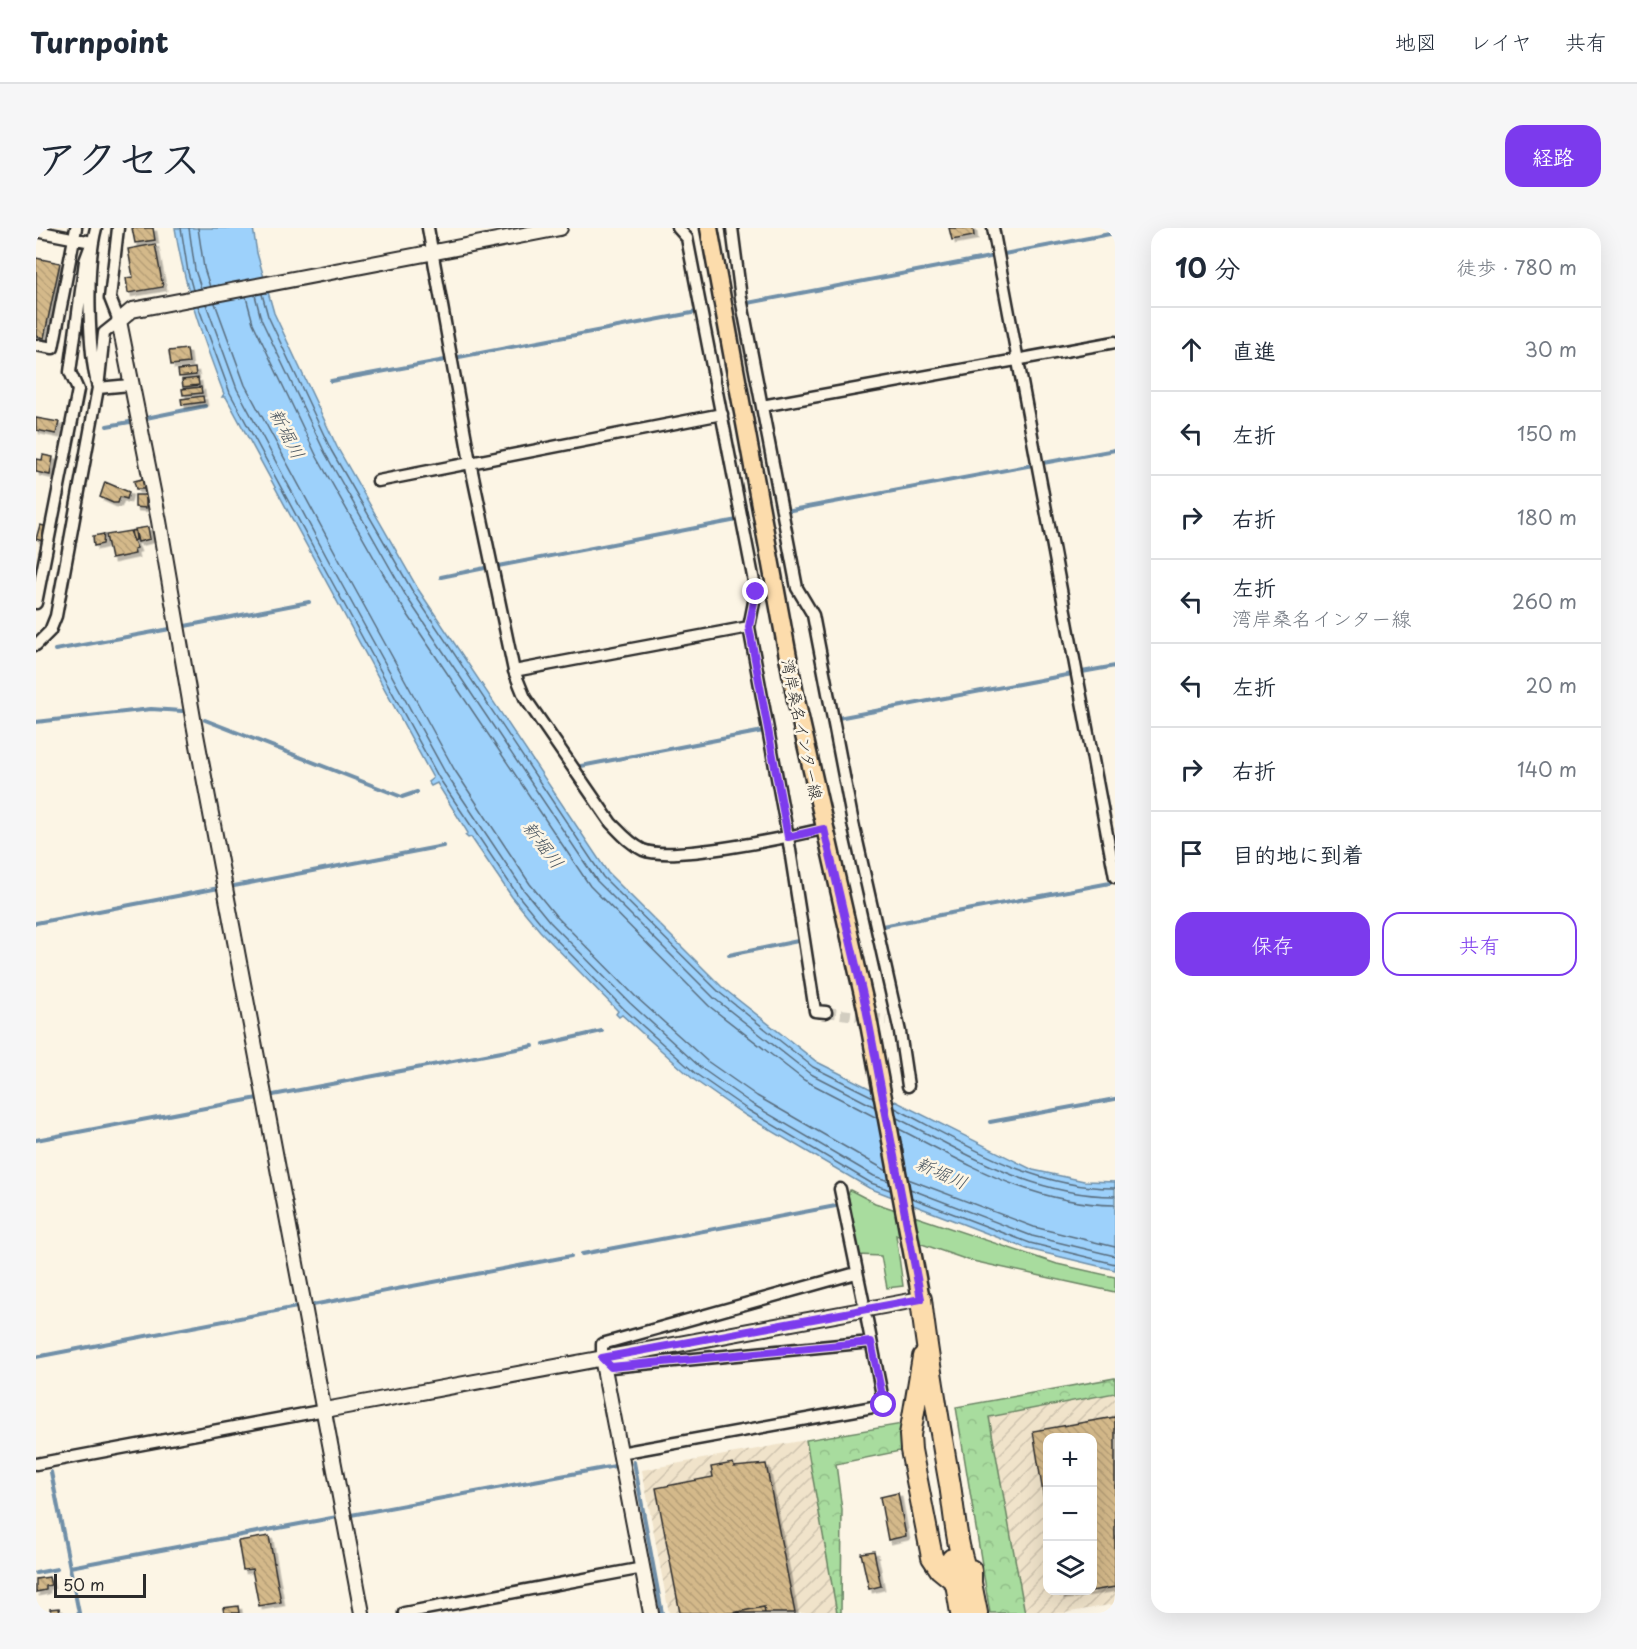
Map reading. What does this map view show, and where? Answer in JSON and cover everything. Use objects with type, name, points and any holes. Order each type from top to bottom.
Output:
[{"type":"highway","points":[[921,1299],[926,1346],[921,1449],[942,1557],[962,1595],[976,1613]]},
{"type":"highway","points":[[926,1346],[944,1390],[972,1546],[962,1595]]},
{"type":"main road","name":"湾岸桑名インター線","points":[[709,228],[777,601],[824,829],[866,1008],[921,1299]]},
{"type":"street","points":[[36,603],[78,390],[70,372],[85,261],[96,228]]},
{"type":"street","points":[[118,228],[110,298],[119,321],[159,521],[194,724],[362,1613]]},
{"type":"street","points":[[428,228],[470,462],[514,671],[525,698],[611,823],[625,837],[644,850],[666,854],[788,837],[824,829]]},
{"type":"street","points":[[36,645],[50,631],[56,616],[98,388],[104,333],[132,310],[560,228]]},
{"type":"street","points":[[678,228],[687,238],[756,592],[749,627],[788,837],[815,1011],[826,1012]]},
{"type":"street","points":[[732,228],[741,298],[797,588],[813,615],[839,755],[897,1021],[908,1086]]},
{"type":"street","points":[[993,228],[1115,877]]},
{"type":"street","points":[[36,231],[75,233],[92,243]]},
{"type":"street","points":[[36,345],[53,348],[75,233]]},
{"type":"street","points":[[92,243],[90,264],[93,369],[98,388]]},
{"type":"street","points":[[762,406],[1115,342]]},
{"type":"street","points":[[98,388],[130,385]]},
{"type":"street","points":[[378,481],[722,414]]},
{"type":"street","points":[[514,671],[749,627]]},
{"type":"street","points":[[886,1020],[897,1021]]},
{"type":"street","points":[[840,1189],[863,1300]]},
{"type":"street","points":[[651,1613],[602,1358],[602,1344],[856,1273]]},
{"type":"street","points":[[36,1464],[921,1299]]},
{"type":"street","points":[[620,1453],[884,1405],[867,1320]]},
{"type":"street","points":[[602,1358],[611,1367],[871,1342]]},
{"type":"street","points":[[404,1613],[643,1568]]},
{"type":"shaded area","points":[[1115,1393],[1115,1604],[1065,1613],[1025,1613],[989,1417]]},
{"type":"shaded area","points":[[806,1440],[837,1613],[669,1613],[642,1470]]},
{"type":"green space","points":[[850,1190],[875,1203],[1057,1264],[1115,1277],[1115,1292],[968,1260],[896,1235],[903,1286],[887,1288],[881,1256],[858,1255],[848,1195]]},
{"type":"green space","points":[[1115,1378],[1115,1393],[989,1417],[1025,1613],[990,1613],[956,1407]]},
{"type":"green space","points":[[902,1424],[905,1450],[836,1464],[842,1510],[841,1613],[837,1613],[806,1440]]},
{"type":"water","name":"新堀川","points":[[175,228],[253,228],[257,253],[274,313],[337,447],[418,589],[608,873],[723,988],[817,1062],[1033,1170],[1084,1181],[1115,1182],[1115,1270],[1028,1249],[869,1188],[745,1115],[693,1079],[622,1015],[619,1017],[616,1014],[618,1011],[540,931],[512,897],[471,837],[468,838],[465,835],[468,833],[437,783],[431,786],[428,782],[433,778],[226,397],[222,397],[224,394],[189,292]]},
{"type":"building","points":[[132,228],[153,228],[155,240],[135,243]]},
{"type":"building","points":[[949,228],[973,228],[974,236],[952,240]]},
{"type":"building","points":[[155,244],[163,287],[128,293],[126,278],[133,277],[128,249]]},
{"type":"building","points":[[36,258],[60,263],[44,338],[36,336]]},
{"type":"building","points":[[187,349],[189,363],[171,365],[169,351]]},
{"type":"building","points":[[195,368],[196,375],[179,377],[178,370]]},
{"type":"building","points":[[198,378],[199,385],[183,387],[182,380]]},
{"type":"building","points":[[201,387],[202,393],[183,395],[182,389]]},
{"type":"building","points":[[203,396],[204,402],[182,405],[181,399]]},
{"type":"building","points":[[36,418],[59,422],[56,434],[36,430]]},
{"type":"building","points":[[43,455],[53,457],[50,475],[36,472],[36,459],[42,460]]},
{"type":"building","points":[[142,479],[145,489],[136,489],[134,481]]},
{"type":"building","points":[[105,482],[129,492],[127,499],[120,497],[118,503],[113,503],[100,497]]},
{"type":"building","points":[[135,495],[146,495],[146,508],[135,507]]},
{"type":"building","points":[[40,525],[49,527],[46,542],[36,539]]},
{"type":"building","points":[[148,527],[150,539],[138,542],[135,529]]},
{"type":"building","points":[[135,530],[136,540],[133,541],[131,531]]},
{"type":"building","points":[[130,531],[137,548],[134,549],[135,554],[111,559],[106,535]]},
{"type":"building","points":[[104,534],[103,544],[94,546],[93,536]]},
{"type":"building","points":[[1115,1417],[1115,1587],[1097,1590],[1097,1433],[1043,1433],[1043,1493],[1033,1431]]},
{"type":"building","points":[[733,1463],[734,1467],[766,1464],[795,1613],[765,1613],[764,1607],[731,1613],[680,1613],[656,1488],[713,1477],[711,1467]]},
{"type":"building","points":[[898,1493],[906,1536],[888,1540],[880,1497]]},
{"type":"building","points":[[269,1536],[281,1602],[259,1606],[252,1569],[243,1570],[238,1541]]},
{"type":"building","points":[[874,1551],[881,1586],[869,1589],[861,1553]]},
{"type":"building","points":[[49,1577],[51,1585],[46,1586],[46,1590],[36,1592],[36,1579]]},
{"type":"building","points":[[238,1606],[239,1613],[224,1613],[223,1608]]},
{"type":"building","points":[[764,1607],[765,1613],[732,1613]]},
{"type":"building","points":[[59,1608],[60,1613],[51,1613],[50,1609]]},
{"type":"waterway","points":[[1004,254],[1115,233]]},
{"type":"waterway","points":[[748,303],[990,257]]},
{"type":"waterway","points":[[459,357],[697,312]]},
{"type":"waterway","points":[[331,381],[445,360]]},
{"type":"waterway","points":[[146,418],[205,406]]},
{"type":"waterway","points":[[107,426],[130,422]]},
{"type":"waterway","points":[[1043,463],[1115,450]]},
{"type":"waterway","points":[[786,511],[1033,465]]},
{"type":"waterway","points":[[498,566],[737,520]]},
{"type":"waterway","points":[[441,577],[485,568]]},
{"type":"waterway","points":[[185,626],[309,602]]},
{"type":"waterway","points":[[55,650],[170,629]]},
{"type":"waterway","points":[[1082,672],[1115,666]]},
{"type":"waterway","points":[[838,718],[1072,674]]},
{"type":"waterway","points":[[36,722],[151,709],[182,711]]},
{"type":"waterway","points":[[205,720],[402,797],[417,792]]},
{"type":"waterway","points":[[581,766],[763,731]]},
{"type":"waterway","points":[[234,886],[443,846]]},
{"type":"waterway","points":[[882,926],[1110,883]]},
{"type":"waterway","points":[[36,923],[219,888]]},
{"type":"waterway","points":[[729,955],[798,941]]},
{"type":"waterway","points":[[544,1044],[602,1031]]},
{"type":"waterway","points":[[273,1095],[533,1046]]},
{"type":"waterway","points":[[36,1140],[258,1098]]},
{"type":"waterway","points":[[990,1122],[1115,1099]]},
{"type":"waterway","points":[[582,1254],[841,1205]]},
{"type":"waterway","points":[[312,1305],[571,1256]]},
{"type":"waterway","points":[[36,1357],[297,1307]]},
{"type":"waterway","points":[[634,1462],[662,1613]]},
{"type":"waterway","points":[[351,1515],[615,1466]]},
{"type":"waterway","points":[[51,1472],[79,1613]]},
{"type":"waterway","points":[[70,1567],[337,1517]]},
{"type":"waterway","points":[[36,1573],[57,1569]]},
{"type":"tunnel","points":[[826,1012],[886,1020]]},
{"type":"route","points":[[756,592],[749,627],[788,837],[824,829],[866,1008],[921,1299],[602,1358],[611,1367],[871,1342],[884,1405]]}]
